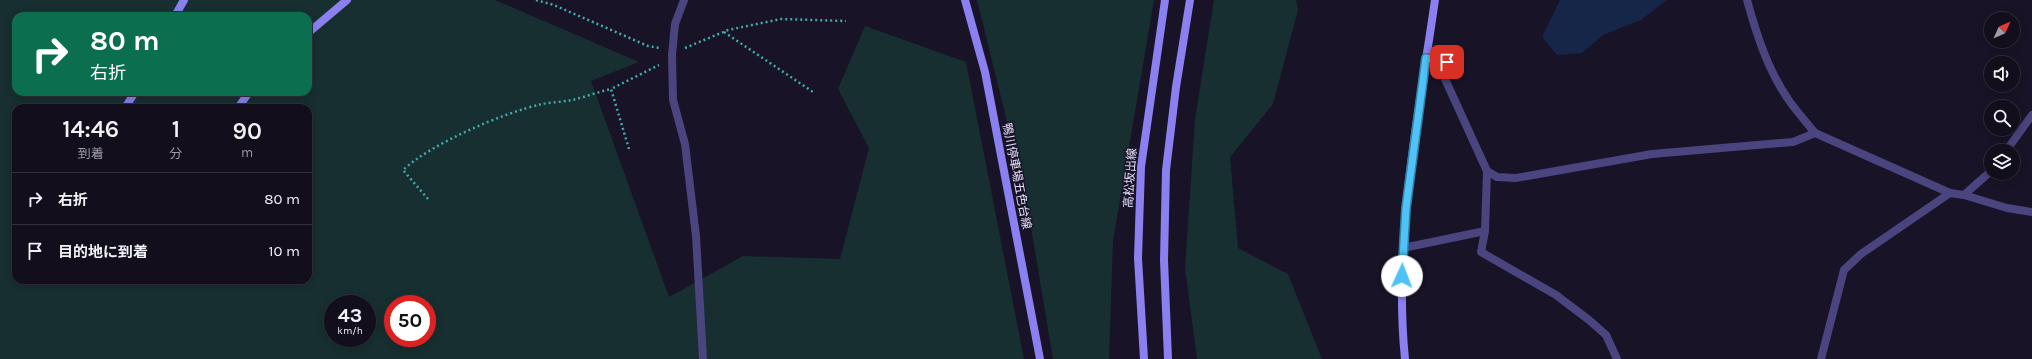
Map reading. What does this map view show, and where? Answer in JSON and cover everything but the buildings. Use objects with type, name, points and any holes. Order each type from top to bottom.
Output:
[{"type":"main road","points":[[178,12],[184,0]]},
{"type":"main road","points":[[312,30],[347,0]]},
{"type":"main road","name":"鴨川停車場五色台線","points":[[965,0],[986,80],[1040,359]]},
{"type":"main road","name":"高松坂出線","points":[[1144,359],[1138,258],[1141,167],[1166,0]]},
{"type":"main road","points":[[1168,359],[1164,260],[1166,170],[1176,87],[1190,0]]},
{"type":"main road","points":[[1405,359],[1403,248],[1406,208],[1435,0]]},
{"type":"street","points":[[684,0],[675,24],[672,55],[673,100],[685,144],[696,236],[703,359]]},
{"type":"street","points":[[1747,0],[1758,38],[1773,74],[1790,102],[1815,133],[1950,193],[1964,195],[2007,208],[2032,212]]},
{"type":"street","points":[[1426,58],[1447,62],[1445,79],[1487,171],[1485,231],[1481,252],[1556,295],[1589,320],[1606,335],[1617,359]]},
{"type":"street","points":[[2011,144],[2032,115]]},
{"type":"street","points":[[1487,171],[1497,177],[1516,178],[1652,154],[1793,142],[1815,133]]},
{"type":"street","points":[[1964,195],[1984,176]]},
{"type":"street","points":[[1821,359],[1844,270],[1861,254],[1950,193]]},
{"type":"street","points":[[1403,248],[1485,231]]},
{"type":"path","points":[[536,0],[554,5],[648,46],[664,49],[672,55]]},
{"type":"path","points":[[428,198],[403,170],[415,158],[457,136],[499,118],[541,104],[572,100],[610,89],[663,62],[672,55],[724,32],[781,19],[846,21]]},
{"type":"path","points":[[724,32],[813,92]]},
{"type":"path","points":[[610,89],[629,149]]},
{"type":"green space","points":[[0,0],[495,0],[639,62],[591,81],[669,297],[743,256],[840,259],[869,148],[838,89],[865,26],[966,62],[1024,359],[0,359]]},
{"type":"green space","points":[[977,0],[1154,0],[1113,241],[1109,359],[1053,359],[1027,203]]},
{"type":"green space","points":[[1214,0],[1296,0],[1298,10],[1273,104],[1230,157],[1238,248],[1288,274],[1322,359],[1197,359],[1185,268],[1195,119]]},
{"type":"water","points":[[1560,0],[1667,0],[1641,20],[1603,35],[1582,53],[1557,55],[1542,37]]},
{"type":"route","points":[[1402,276],[1406,208],[1426,58],[1447,62]]}]
